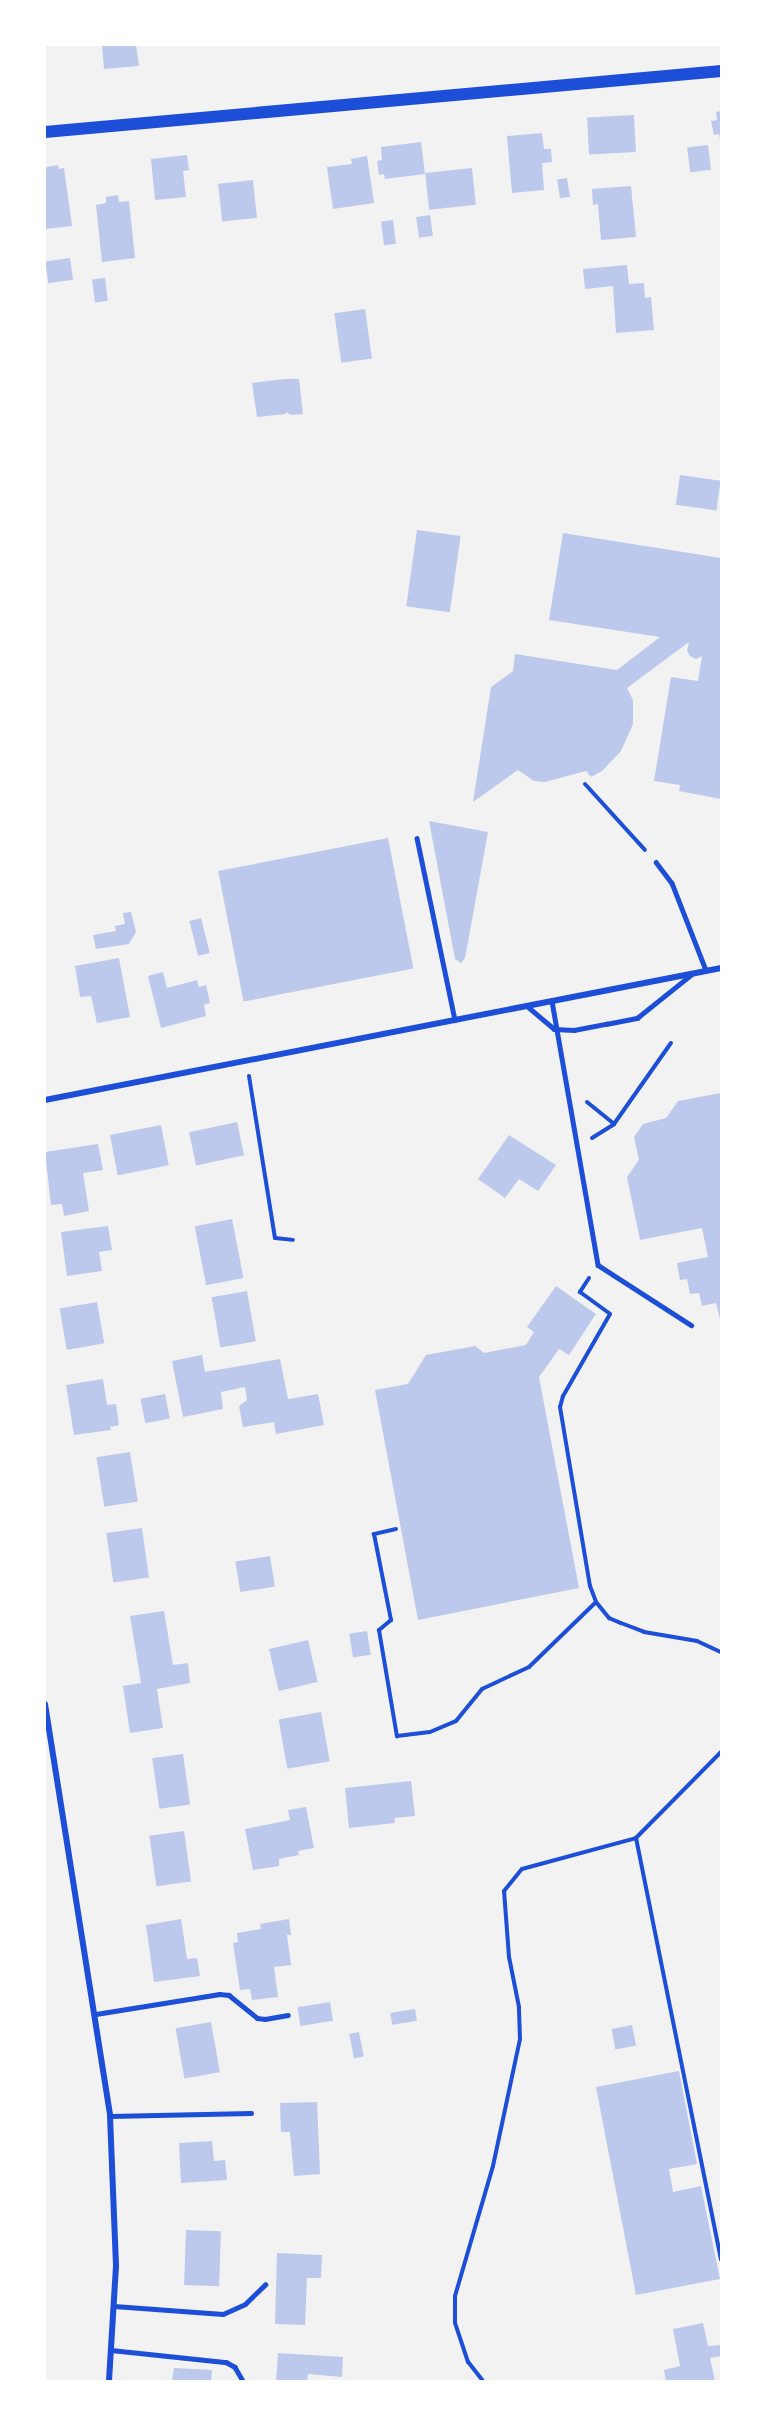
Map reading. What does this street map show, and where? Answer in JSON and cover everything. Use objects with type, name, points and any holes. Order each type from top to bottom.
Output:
[{"type":"main road","points":[[45,132],[721,71]]},
{"type":"street","points":[[45,1100],[721,968]]},
{"type":"street","points":[[45,1704],[96,2014],[110,2116],[116,2266],[109,2381]]},
{"type":"lane","points":[[417,838],[455,1020]]},
{"type":"lane","points":[[656,862],[672,883],[706,970]]},
{"type":"lane","points":[[527,1006],[554,1029],[574,1030],[638,1018],[693,973]]},
{"type":"lane","points":[[552,1001],[559,1029],[598,1265],[691,1325]]},
{"type":"lane","points":[[96,2014],[219,1994],[229,1995],[257,2018],[266,2019],[288,2015]]},
{"type":"lane","points":[[110,2116],[251,2113]]},
{"type":"lane","points":[[114,2306],[223,2314],[245,2304],[265,2285]]},
{"type":"lane","points":[[111,2350],[226,2362],[235,2367],[243,2381]]},
{"type":"path","points":[[585,784],[656,862]]},
{"type":"path","points":[[578,1146],[615,1124],[671,1044]]},
{"type":"path","points":[[249,1075],[275,1239],[293,1240]]},
{"type":"path","points":[[569,1087],[615,1124]]},
{"type":"path","points":[[598,1265],[580,1292],[610,1314],[563,1396],[560,1407],[590,1586],[596,1602],[609,1618],[644,1632],[697,1641],[721,1652]]},
{"type":"path","points":[[396,1529],[374,1534],[391,1620],[379,1630],[397,1736],[430,1732],[456,1722],[482,1689],[529,1667],[596,1602]]},
{"type":"path","points":[[483,2381],[468,2362],[455,2323],[455,2296],[493,2166],[520,2039],[519,2007],[509,1957],[504,1891],[522,1869],[636,1838],[721,1752]]},
{"type":"path","points":[[636,1838],[721,2260]]},
{"type":"building","points":[[102,45],[136,45],[139,66],[104,69]]},
{"type":"building","points":[[721,111],[720,139],[719,134],[714,135],[711,121],[717,120],[716,112]]},
{"type":"building","points":[[634,115],[636,152],[589,154],[587,117]]},
{"type":"building","points":[[542,133],[544,149],[551,149],[552,162],[542,163],[544,190],[512,193],[507,136]]},
{"type":"building","points":[[421,142],[425,174],[385,179],[384,174],[379,175],[377,161],[382,160],[381,147]]},
{"type":"building","points":[[708,145],[711,170],[690,172],[687,148]]},
{"type":"building","points":[[187,155],[189,170],[183,171],[186,197],[155,200],[151,159]]},
{"type":"building","points":[[367,156],[374,203],[333,209],[327,167],[352,164],[351,159]]},
{"type":"building","points":[[58,165],[59,169],[64,168],[72,226],[45,229],[45,170],[47,167]]},
{"type":"building","points":[[472,168],[476,205],[429,210],[425,173]]},
{"type":"building","points":[[567,178],[570,197],[560,198],[557,180]]},
{"type":"building","points":[[253,180],[257,218],[222,221],[218,184]]},
{"type":"building","points":[[631,186],[636,237],[601,240],[598,204],[593,205],[592,189]]},
{"type":"building","points":[[118,195],[119,202],[129,201],[135,258],[102,262],[96,205],[106,203],[106,197]]},
{"type":"building","points":[[430,215],[433,236],[419,238],[416,217]]},
{"type":"building","points":[[393,220],[396,244],[384,245],[381,221]]},
{"type":"building","points":[[70,258],[73,280],[48,283],[45,261]]},
{"type":"building","points":[[627,265],[629,284],[644,283],[645,298],[651,297],[654,330],[616,333],[613,286],[585,289],[583,269]]},
{"type":"building","points":[[105,278],[108,301],[95,302],[92,280]]},
{"type":"building","points":[[365,309],[372,359],[341,363],[334,313]]},
{"type":"building","points":[[299,379],[303,414],[291,415],[286,412],[286,414],[257,417],[252,383]]},
{"type":"building","points":[[680,475],[721,481],[716,510],[676,505]]},
{"type":"building","points":[[417,530],[461,536],[450,612],[406,606]]},
{"type":"building","points":[[563,533],[721,558],[721,799],[679,791],[680,785],[654,781],[671,677],[698,681],[702,656],[696,659],[690,656],[687,651],[689,642],[627,688],[633,700],[633,724],[621,751],[602,771],[591,777],[586,771],[545,782],[534,781],[518,770],[473,802],[491,687],[513,671],[515,654],[617,670],[660,637],[549,620]]},
{"type":"building","points":[[429,821],[488,832],[465,958],[461,963],[455,959]]},
{"type":"building","points":[[388,838],[413,969],[244,1002],[218,871]]},
{"type":"building","points":[[131,912],[136,932],[129,944],[96,949],[93,935],[116,931],[115,926],[125,924],[123,913]]},
{"type":"building","points":[[201,918],[210,953],[198,956],[189,921]]},
{"type":"building","points":[[119,958],[130,1017],[97,1023],[91,996],[80,997],[75,966]]},
{"type":"building","points":[[163,972],[167,988],[197,980],[199,987],[206,985],[210,1003],[204,1005],[206,1016],[161,1028],[148,976]]},
{"type":"building","points":[[721,1093],[720,1319],[716,1303],[702,1306],[699,1293],[690,1294],[687,1279],[680,1280],[677,1263],[708,1257],[702,1228],[640,1240],[627,1177],[639,1160],[634,1137],[643,1124],[666,1118],[678,1101]]},
{"type":"building","points":[[237,1122],[244,1155],[196,1165],[189,1132]]},
{"type":"building","points":[[161,1125],[169,1165],[118,1175],[110,1135]]},
{"type":"building","points":[[509,1135],[556,1165],[538,1191],[519,1179],[505,1198],[478,1179]]},
{"type":"building","points":[[98,1144],[103,1170],[83,1173],[89,1211],[64,1216],[62,1204],[51,1205],[45,1152]]},
{"type":"building","points":[[232,1219],[243,1278],[206,1285],[195,1226]]},
{"type":"building","points":[[108,1226],[112,1250],[99,1252],[102,1271],[67,1276],[61,1232]]},
{"type":"building","points":[[556,1286],[596,1314],[569,1355],[559,1349],[539,1377],[579,1588],[418,1620],[375,1390],[408,1384],[426,1355],[475,1346],[484,1353],[526,1345],[534,1332],[527,1327]]},
{"type":"building","points":[[247,1291],[256,1341],[220,1347],[212,1297]]},
{"type":"building","points":[[97,1302],[104,1343],[67,1350],[60,1309]]},
{"type":"building","points":[[202,1355],[205,1372],[280,1359],[288,1399],[318,1394],[324,1425],[276,1434],[274,1422],[243,1427],[239,1406],[247,1400],[245,1387],[221,1392],[223,1409],[183,1417],[172,1361]]},
{"type":"building","points":[[103,1379],[107,1405],[116,1404],[119,1425],[110,1427],[111,1430],[74,1435],[66,1385]]},
{"type":"building","points":[[165,1394],[170,1419],[145,1423],[140,1399]]},
{"type":"building","points":[[130,1452],[138,1501],[104,1507],[96,1457]]},
{"type":"building","points":[[142,1528],[149,1578],[113,1583],[106,1533]]},
{"type":"building","points":[[270,1556],[275,1587],[240,1592],[235,1561]]},
{"type":"building","points":[[164,1611],[173,1665],[188,1663],[190,1683],[157,1689],[163,1728],[130,1733],[123,1686],[141,1683],[130,1616]]},
{"type":"building","points":[[367,1631],[371,1655],[353,1658],[349,1634]]},
{"type":"building","points":[[308,1640],[318,1682],[279,1691],[269,1649]]},
{"type":"building","points":[[321,1712],[330,1761],[287,1769],[279,1719]]},
{"type":"building","points":[[183,1754],[190,1805],[159,1809],[152,1758]]},
{"type":"building","points":[[411,1781],[415,1816],[394,1818],[395,1823],[349,1828],[345,1788]]},
{"type":"building","points":[[306,1807],[314,1848],[298,1851],[299,1855],[279,1859],[279,1866],[253,1870],[245,1829],[290,1820],[288,1810]]},
{"type":"building","points":[[184,1831],[191,1882],[156,1886],[149,1836]]},
{"type":"building","points":[[181,1919],[187,1959],[197,1958],[200,1976],[154,1982],[146,1925]]},
{"type":"building","points":[[289,1919],[291,1935],[287,1935],[291,1965],[274,1967],[278,1997],[252,2000],[250,1989],[240,1990],[233,1943],[238,1942],[237,1933],[261,1929],[260,1924]]},
{"type":"building","points":[[330,2002],[333,2021],[300,2026],[297,2007]]},
{"type":"building","points":[[415,2009],[417,2021],[392,2025],[390,2013]]},
{"type":"building","points":[[211,2022],[220,2072],[184,2078],[176,2028]]},
{"type":"building","points":[[632,2025],[636,2046],[615,2050],[611,2029]]},
{"type":"building","points":[[359,2032],[364,2057],[354,2058],[349,2034]]},
{"type":"building","points":[[679,2071],[697,2164],[669,2169],[673,2192],[701,2186],[720,2279],[636,2295],[596,2087]]},
{"type":"building","points":[[317,2102],[320,2174],[294,2176],[290,2132],[281,2132],[280,2103]]},
{"type":"building","points":[[212,2141],[214,2161],[225,2160],[227,2180],[181,2183],[179,2143]]},
{"type":"building","points":[[186,2230],[221,2231],[219,2286],[184,2285]]},
{"type":"building","points":[[277,2253],[322,2255],[321,2278],[307,2278],[305,2325],[275,2324]]},
{"type":"building","points":[[703,2323],[708,2346],[721,2345],[721,2356],[710,2358],[715,2381],[666,2381],[664,2370],[680,2366],[673,2329]]},
{"type":"building","points":[[278,2353],[343,2357],[342,2377],[308,2374],[307,2381],[276,2381]]},
{"type":"building","points":[[174,2368],[212,2370],[211,2381],[172,2381]]}]
